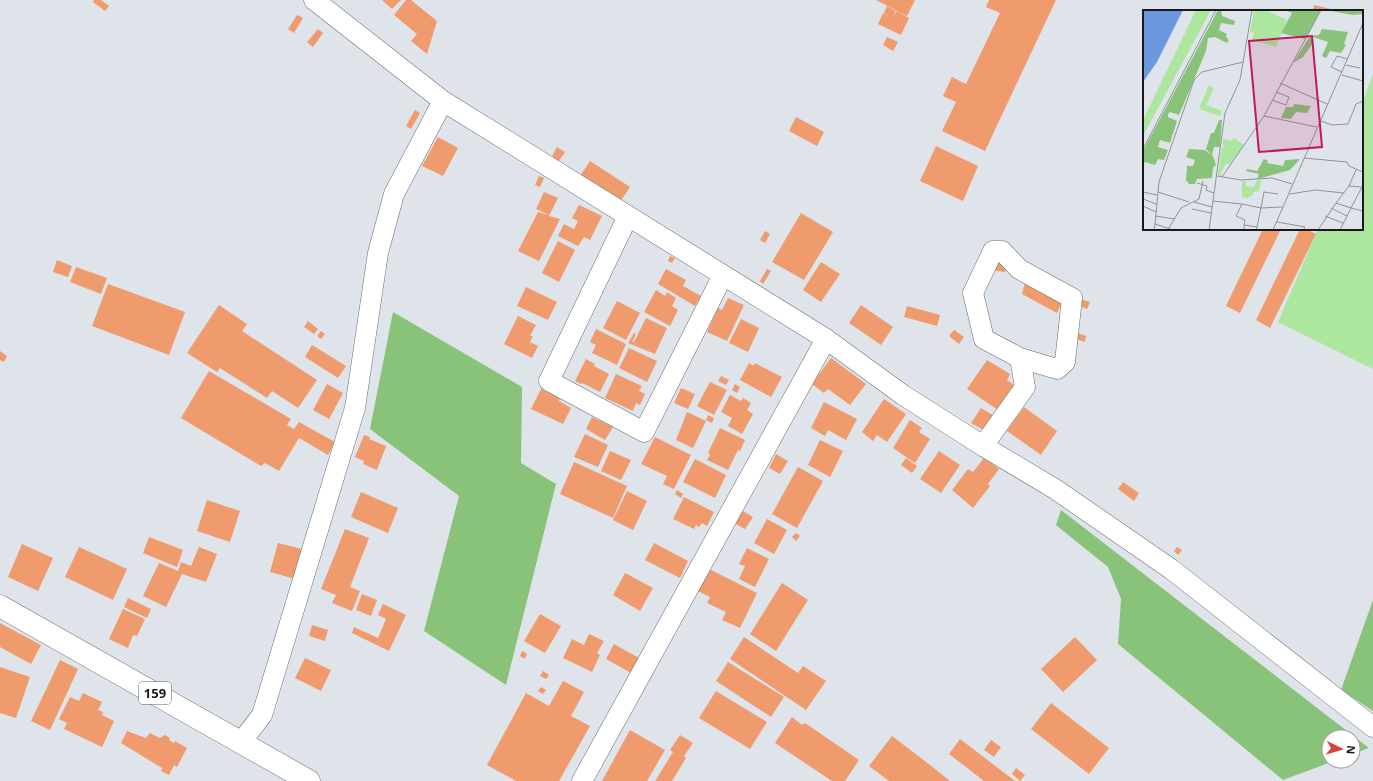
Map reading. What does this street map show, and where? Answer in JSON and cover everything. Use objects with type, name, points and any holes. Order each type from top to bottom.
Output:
[{"type":"highway","name":"159","points":[[0,606],[242,741],[310,781]]},
{"type":"street","points":[[314,0],[443,101],[826,339],[903,395],[983,446],[1055,488],[1171,568],[1373,727]]},
{"type":"street","points":[[242,741],[262,715],[355,408],[378,253],[394,194],[443,101]]},
{"type":"street","points":[[628,216],[549,381],[644,432],[723,275]]},
{"type":"street","points":[[993,251],[1002,251],[1019,269],[1072,298],[1065,362],[1057,369],[1020,358],[984,339],[973,293],[993,251]]},
{"type":"street","points":[[582,781],[826,339]]},
{"type":"street","points":[[983,446],[1025,387],[1020,358]]},
{"type":"green space","points":[[1373,74],[1373,369],[1278,322],[1318,230],[1363,230],[1363,101]]},
{"type":"green space","points":[[393,312],[522,387],[521,463],[556,484],[506,685],[424,631],[459,496],[370,429]]},
{"type":"green space","points":[[1061,510],[1344,729],[1321,729],[1321,766],[1283,780],[1118,644],[1121,599],[1108,567],[1056,525]]},
{"type":"green space","points":[[1373,600],[1373,711],[1341,690]]},
{"type":"green space","points":[[1361,742],[1369,748],[1361,751]]},
{"type":"building","points":[[94,0],[101,0],[109,6],[105,11],[93,2]]},
{"type":"building","points":[[382,0],[401,0],[392,9]]},
{"type":"building","points":[[406,0],[411,0],[437,21],[427,54],[411,41],[417,34],[394,15]]},
{"type":"building","points":[[876,0],[915,0],[907,16]]},
{"type":"building","points":[[989,0],[1056,0],[985,151],[942,131],[956,102],[943,96],[952,77],[966,84],[1000,13],[986,7]]},
{"type":"building","points":[[1314,5],[1335,10],[1313,10]]},
{"type":"building","points":[[887,6],[896,11],[892,18],[897,11],[909,18],[901,35],[878,24],[883,13],[890,17],[884,13]]},
{"type":"building","points":[[297,15],[303,18],[294,33],[288,29]]},
{"type":"building","points":[[318,29],[323,33],[313,47],[307,42]]},
{"type":"building","points":[[887,37],[898,42],[893,51],[883,45]]},
{"type":"building","points":[[415,110],[420,113],[411,129],[406,126]]},
{"type":"building","points":[[796,117],[824,132],[817,146],[789,131]]},
{"type":"building","points":[[438,137],[458,148],[443,176],[422,166]]},
{"type":"building","points":[[936,146],[978,166],[963,201],[920,181]]},
{"type":"building","points":[[557,147],[565,152],[559,161],[552,156]]},
{"type":"building","points":[[590,161],[630,187],[620,202],[580,176]]},
{"type":"building","points":[[539,176],[544,178],[540,187],[535,185]]},
{"type":"building","points":[[544,192],[558,198],[549,216],[560,219],[539,261],[518,251],[538,212],[549,215],[536,209]]},
{"type":"building","points":[[579,205],[602,216],[590,240],[584,237],[578,246],[558,236],[564,224],[574,229],[578,221],[572,218]]},
{"type":"building","points":[[801,213],[833,232],[804,280],[772,262]]},
{"type":"building","points":[[1263,230],[1281,230],[1240,313],[1226,306]]},
{"type":"building","points":[[1300,230],[1308,230],[1316,234],[1270,328],[1256,320]]},
{"type":"building","points":[[765,231],[770,234],[765,243],[760,240]]},
{"type":"building","points":[[558,241],[575,250],[559,282],[542,273]]},
{"type":"building","points":[[670,256],[675,258],[672,263],[668,261]]},
{"type":"building","points":[[57,260],[72,266],[68,277],[53,272]]},
{"type":"building","points":[[994,260],[1006,262],[1005,272],[991,270]]},
{"type":"building","points":[[821,262],[840,274],[821,302],[803,290]]},
{"type":"building","points":[[76,267],[107,278],[101,294],[70,282]]},
{"type":"building","points":[[666,269],[686,280],[683,286],[701,296],[695,306],[658,284]]},
{"type":"building","points":[[767,269],[771,271],[763,284],[760,281]]},
{"type":"building","points":[[1026,278],[1063,299],[1057,313],[1022,294]]},
{"type":"building","points":[[108,284],[185,312],[169,355],[92,326]]},
{"type":"building","points":[[526,287],[557,302],[548,320],[517,306]]},
{"type":"building","points":[[656,290],[665,296],[667,292],[676,298],[672,306],[678,310],[670,326],[644,312]]},
{"type":"building","points":[[728,298],[744,305],[727,341],[707,332],[718,308],[722,310]]},
{"type":"building","points":[[1080,299],[1090,302],[1087,309],[1078,305]]},
{"type":"building","points":[[617,301],[640,313],[626,340],[603,328]]},
{"type":"building","points":[[219,305],[247,324],[242,331],[317,380],[298,408],[272,391],[267,398],[220,368],[217,372],[187,353]]},
{"type":"building","points":[[861,305],[893,327],[881,345],[849,323]]},
{"type":"building","points":[[907,306],[940,315],[937,326],[904,317]]},
{"type":"building","points":[[518,316],[536,325],[530,336],[533,336],[530,342],[538,346],[532,358],[504,344]]},
{"type":"building","points":[[646,318],[667,328],[655,354],[628,343],[634,333],[636,334],[632,342],[634,342]]},
{"type":"building","points":[[741,319],[759,328],[748,352],[729,343]]},
{"type":"building","points":[[308,321],[318,329],[314,334],[304,327]]},
{"type":"building","points":[[596,329],[626,344],[617,365],[592,353],[596,345],[590,342]]},
{"type":"building","points":[[954,330],[964,337],[959,344],[949,336]]},
{"type":"building","points":[[321,331],[325,334],[321,339],[317,336]]},
{"type":"building","points":[[1077,333],[1086,336],[1085,342],[1076,339]]},
{"type":"building","points":[[312,345],[346,366],[338,378],[305,357]]},
{"type":"building","points":[[629,348],[657,361],[647,382],[619,368]]},
{"type":"building","points":[[0,351],[7,356],[4,362],[0,360]]},
{"type":"building","points":[[831,358],[866,384],[850,405],[828,389],[824,393],[812,384]]},
{"type":"building","points":[[586,359],[595,364],[594,366],[609,374],[600,392],[575,381]]},
{"type":"building","points":[[987,360],[1010,374],[1007,380],[1014,385],[998,410],[967,389]]},
{"type":"building","points":[[749,363],[754,366],[755,363],[782,377],[771,397],[740,380]]},
{"type":"building","points":[[209,371],[291,419],[287,425],[294,429],[299,422],[335,442],[328,455],[299,438],[279,471],[265,463],[261,466],[181,418]]},
{"type":"building","points":[[616,374],[642,386],[639,391],[645,394],[640,405],[636,403],[633,411],[605,398]]},
{"type":"building","points":[[721,376],[729,380],[726,385],[718,381]]},
{"type":"building","points":[[710,382],[727,390],[714,415],[697,406]]},
{"type":"building","points":[[327,384],[343,393],[329,419],[313,410]]},
{"type":"building","points":[[735,384],[740,387],[737,393],[732,390]]},
{"type":"building","points":[[681,388],[695,394],[688,409],[674,403]]},
{"type":"building","points":[[541,389],[560,398],[559,401],[571,408],[563,424],[531,409]]},
{"type":"building","points":[[730,395],[741,401],[743,398],[751,403],[747,410],[753,414],[742,434],[728,426],[732,418],[721,412]]},
{"type":"building","points":[[884,399],[906,414],[887,442],[877,435],[873,441],[862,432]]},
{"type":"building","points":[[824,402],[857,419],[846,440],[828,430],[825,436],[811,428]]},
{"type":"building","points":[[1024,407],[1057,431],[1041,455],[1007,431]]},
{"type":"building","points":[[981,408],[996,417],[987,432],[971,423]]},
{"type":"building","points":[[687,412],[706,421],[693,448],[676,440]]},
{"type":"building","points":[[708,415],[714,418],[712,423],[706,420]]},
{"type":"building","points":[[592,417],[613,427],[605,440],[586,429]]},
{"type":"building","points":[[910,420],[922,428],[919,432],[930,439],[915,463],[893,448]]},
{"type":"building","points":[[720,428],[745,440],[728,470],[707,460],[710,455],[708,453]]},
{"type":"building","points":[[585,434],[608,445],[598,467],[574,457]]},
{"type":"building","points":[[364,435],[370,437],[369,439],[386,446],[377,470],[363,464],[364,461],[355,457]]},
{"type":"building","points":[[655,437],[691,455],[674,489],[663,484],[667,476],[641,464]]},
{"type":"building","points":[[820,440],[843,451],[830,477],[808,465]]},
{"type":"building","points":[[610,451],[631,460],[621,480],[601,471]]},
{"type":"building","points":[[939,451],[960,465],[941,493],[920,479]]},
{"type":"building","points":[[776,454],[788,461],[780,474],[769,468]]},
{"type":"building","points":[[906,458],[917,466],[912,473],[901,465]]},
{"type":"building","points":[[984,458],[999,469],[988,484],[990,486],[973,508],[952,490],[968,469],[973,472]]},
{"type":"building","points":[[695,459],[726,475],[715,498],[683,482]]},
{"type":"building","points":[[574,462],[627,486],[613,518],[560,494]]},
{"type":"building","points":[[798,467],[823,481],[797,528],[772,514]]},
{"type":"building","points":[[1123,482],[1139,493],[1134,501],[1118,489]]},
{"type":"building","points":[[677,490],[683,494],[681,498],[675,494]]},
{"type":"building","points":[[627,491],[647,501],[633,530],[613,520]]},
{"type":"building","points":[[361,492],[398,508],[388,533],[351,517]]},
{"type":"building","points":[[684,497],[714,512],[707,526],[702,523],[699,527],[696,525],[694,529],[673,519]]},
{"type":"building","points":[[207,500],[240,511],[230,542],[197,531]]},
{"type":"building","points":[[741,510],[753,517],[745,529],[734,523]]},
{"type":"building","points":[[767,519],[787,530],[774,554],[754,543]]},
{"type":"building","points":[[345,529],[369,538],[350,587],[360,591],[352,611],[332,603],[336,595],[321,589]]},
{"type":"building","points":[[796,533],[800,536],[796,541],[792,537]]},
{"type":"building","points":[[149,537],[183,550],[177,567],[143,553]]},
{"type":"building","points":[[278,543],[302,549],[295,579],[270,572]]},
{"type":"building","points":[[654,543],[688,561],[680,578],[645,560]]},
{"type":"building","points":[[22,544],[53,558],[38,591],[8,577]]},
{"type":"building","points":[[79,547],[127,569],[113,600],[65,577]]},
{"type":"building","points":[[199,547],[217,554],[206,582],[182,574],[166,607],[143,596],[159,563],[178,571],[181,562],[191,566]]},
{"type":"building","points":[[1177,547],[1182,550],[1178,555],[1174,551]]},
{"type":"building","points":[[747,548],[769,559],[755,587],[739,579],[745,566],[739,564]]},
{"type":"building","points":[[707,568],[757,593],[740,628],[722,620],[726,612],[707,603],[710,597],[696,590]]},
{"type":"building","points":[[625,573],[653,588],[640,611],[613,595]]},
{"type":"building","points":[[782,583],[808,600],[776,651],[750,634]]},
{"type":"building","points":[[362,594],[377,600],[371,616],[356,610]]},
{"type":"building","points":[[128,598],[151,609],[147,618],[124,607]]},
{"type":"building","points":[[383,604],[406,615],[389,651],[352,633],[354,627],[378,638],[386,619],[378,615]]},
{"type":"building","points":[[123,609],[145,619],[137,636],[133,635],[128,648],[109,639]]},
{"type":"building","points":[[540,614],[561,626],[545,653],[524,641]]},
{"type":"building","points":[[0,623],[41,645],[31,664],[0,647]]},
{"type":"building","points":[[312,625],[328,630],[325,641],[309,636]]},
{"type":"building","points":[[589,634],[604,641],[597,653],[600,655],[592,672],[563,658],[572,639],[584,645]]},
{"type":"building","points":[[744,637],[798,673],[803,666],[826,681],[806,710],[730,659]]},
{"type":"building","points":[[1075,637],[1097,660],[1063,692],[1041,669]]},
{"type":"building","points":[[614,644],[639,658],[631,673],[606,659]]},
{"type":"building","points":[[522,651],[527,654],[525,659],[520,656]]},
{"type":"building","points":[[305,658],[331,670],[321,691],[295,678]]},
{"type":"building","points":[[60,660],[78,669],[50,730],[31,721]]},
{"type":"building","points":[[728,662],[784,697],[771,717],[716,681]]},
{"type":"building","points":[[0,667],[30,677],[16,718],[0,713]]},
{"type":"building","points":[[543,671],[549,675],[546,679],[540,676]]},
{"type":"building","points":[[563,681],[584,692],[571,716],[590,726],[559,781],[516,781],[487,765],[526,693],[549,706]]},
{"type":"building","points":[[541,687],[546,690],[543,694],[538,691]]},
{"type":"building","points":[[716,691],[767,722],[750,749],[699,718]]},
{"type":"building","points":[[83,693],[102,702],[98,710],[103,712],[102,715],[114,721],[102,747],[64,729],[67,723],[59,719],[70,697],[79,701]]},
{"type":"building","points":[[1051,703],[1109,748],[1089,774],[1031,729]]},
{"type":"building","points":[[792,717],[802,725],[805,723],[859,760],[845,781],[832,781],[775,743]]},
{"type":"building","points":[[630,730],[665,750],[647,781],[602,781]]},
{"type":"building","points":[[127,731],[146,738],[150,733],[160,738],[165,735],[174,743],[175,741],[187,748],[177,767],[174,765],[169,775],[161,771],[162,768],[121,743]]},
{"type":"building","points":[[680,735],[693,743],[684,756],[686,758],[672,781],[655,781],[673,752],[670,750]]},
{"type":"building","points":[[892,736],[950,781],[889,781],[869,766]]},
{"type":"building","points":[[960,739],[1015,781],[984,781],[949,754]]},
{"type":"building","points":[[991,740],[1001,747],[994,757],[984,750]]},
{"type":"building","points":[[1016,768],[1025,775],[1020,781],[1012,774]]}]
